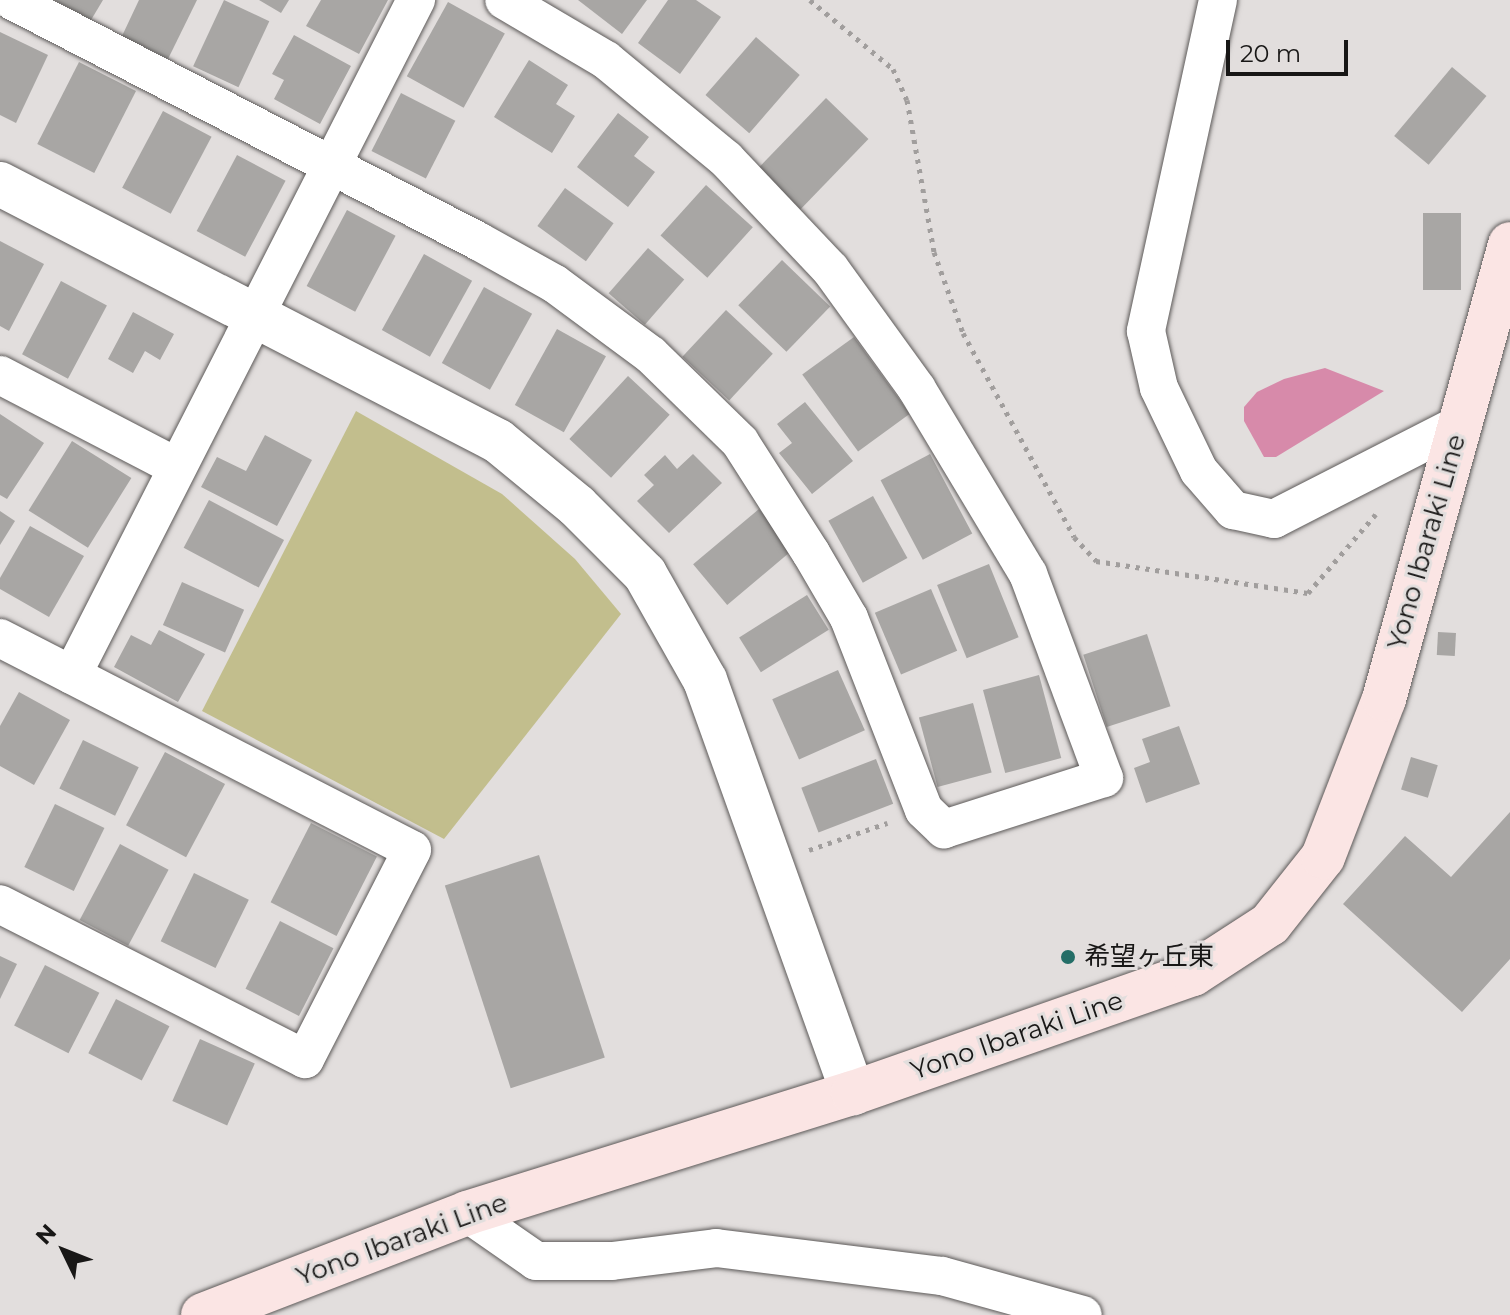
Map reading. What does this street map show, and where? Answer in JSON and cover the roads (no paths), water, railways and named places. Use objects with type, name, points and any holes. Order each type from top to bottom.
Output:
[{"type":"main road","name":"Yono Ibaraki Line","points":[[203,1315],[467,1213],[853,1093],[1193,974],[1270,924],[1323,857],[1384,699],[1510,244]]},
{"type":"street","points":[[11,0],[555,284],[651,355],[740,442],[849,618],[924,810],[944,829],[1104,778],[1028,574],[917,389],[830,269],[726,159],[618,70],[504,0]]},
{"type":"street","points":[[72,675],[416,0]]},
{"type":"street","points":[[1218,0],[1146,331],[1159,388],[1199,471],[1233,510],[1274,519],[1460,424]]},
{"type":"street","points":[[0,184],[498,441],[577,506],[645,574],[705,680],[853,1093]]},
{"type":"street","points":[[0,375],[177,467]]},
{"type":"street","points":[[0,638],[412,850],[305,1059],[0,904]]},
{"type":"street","points":[[467,1213],[536,1261],[612,1261],[716,1248],[942,1276],[1083,1315]]},
{"type":"place","name":"希望ヶ丘東","points":[[1068,957]]}]
